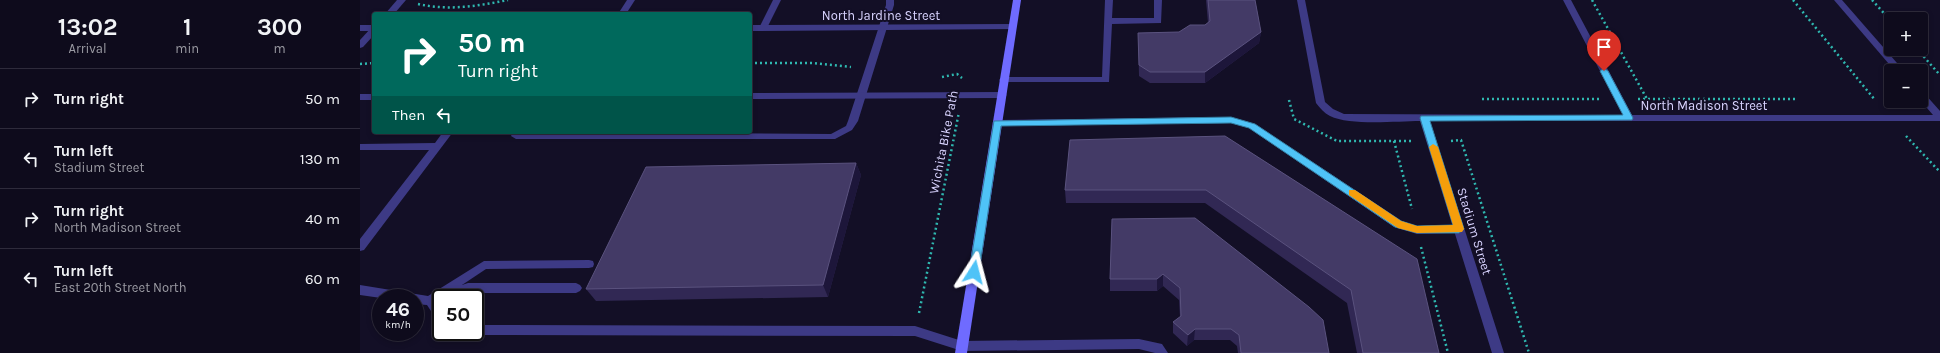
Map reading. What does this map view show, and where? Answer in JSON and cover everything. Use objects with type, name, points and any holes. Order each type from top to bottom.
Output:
[{"type":"main road","points":[[962,350],[1017,0]]},
{"type":"street","points":[[623,12],[631,0]]},
{"type":"street","points":[[763,28],[777,0]]},
{"type":"street","points":[[517,134],[516,136],[832,137],[849,128],[883,28],[890,5],[890,0]]},
{"type":"street","points":[[1004,80],[1106,80],[1109,0]]},
{"type":"street","points":[[1108,21],[1158,21],[1158,0]]},
{"type":"street","name":"North Madison Street","points":[[1301,0],[1321,103],[1326,110],[1337,117],[1940,118]]},
{"type":"street","points":[[1567,0],[1629,118]]},
{"type":"street","points":[[1838,0],[1894,64]]},
{"type":"street","points":[[391,12],[399,2]]},
{"type":"street","name":"North Jardine Street","points":[[752,28],[1012,27]]},
{"type":"street","points":[[360,28],[372,29]]},
{"type":"street","points":[[360,45],[372,31]]},
{"type":"street","points":[[752,96],[1002,95]]},
{"type":"street","points":[[360,97],[372,97]]},
{"type":"street","points":[[1928,103],[1940,118]]},
{"type":"street","name":"Stadium Street","points":[[1424,118],[1498,353]]},
{"type":"street","points":[[997,123],[1231,120],[1252,126],[1398,224],[1417,230],[1459,229]]},
{"type":"street","points":[[360,247],[446,134]]},
{"type":"street","points":[[360,147],[437,146]]},
{"type":"street","points":[[430,301],[484,265],[589,264]]},
{"type":"street","points":[[424,300],[430,301],[468,288],[576,288]]},
{"type":"street","points":[[360,290],[372,292]]},
{"type":"street","points":[[484,330],[915,330],[962,350],[1139,344],[1158,348],[1162,353]]},
{"type":"path","points":[[399,2],[412,2],[427,7],[473,8],[508,0]]},
{"type":"path","points":[[1592,0],[1647,99]]},
{"type":"path","points":[[1793,0],[1890,118],[1940,172]]},
{"type":"path","points":[[1872,0],[1884,13]]},
{"type":"path","points":[[1923,56],[1940,74]]},
{"type":"path","points":[[360,64],[372,63]]},
{"type":"path","points":[[752,63],[849,66],[869,71]]},
{"type":"path","name":"Wichita Bike Path","points":[[915,330],[965,80],[957,74],[937,78]]},
{"type":"path","points":[[1394,141],[1461,140],[1530,353]]},
{"type":"building","points":[[1208,0],[1255,0],[1261,32],[1205,72],[1150,72],[1139,65],[1138,33],[1179,32],[1190,25],[1205,25],[1210,21]]},
{"type":"building","points":[[1225,136],[1417,259],[1439,353],[1363,353],[1351,290],[1206,190],[1065,190],[1070,140]]},
{"type":"building","points":[[856,163],[823,285],[586,289],[646,167]]},
{"type":"building","points":[[1195,218],[1309,307],[1323,320],[1329,353],[1241,353],[1239,335],[1231,329],[1195,329],[1188,335],[1173,322],[1181,316],[1180,288],[1163,274],[1157,279],[1110,279],[1112,219]]},
{"type":"slow traffic","points":[[1352,193],[1398,224],[1417,230],[1459,229],[1433,147]]},
{"type":"route","points":[[974,272],[997,123],[1231,120],[1252,126],[1398,224],[1417,230],[1459,229],[1424,118],[1629,118],[1604,71]]}]
